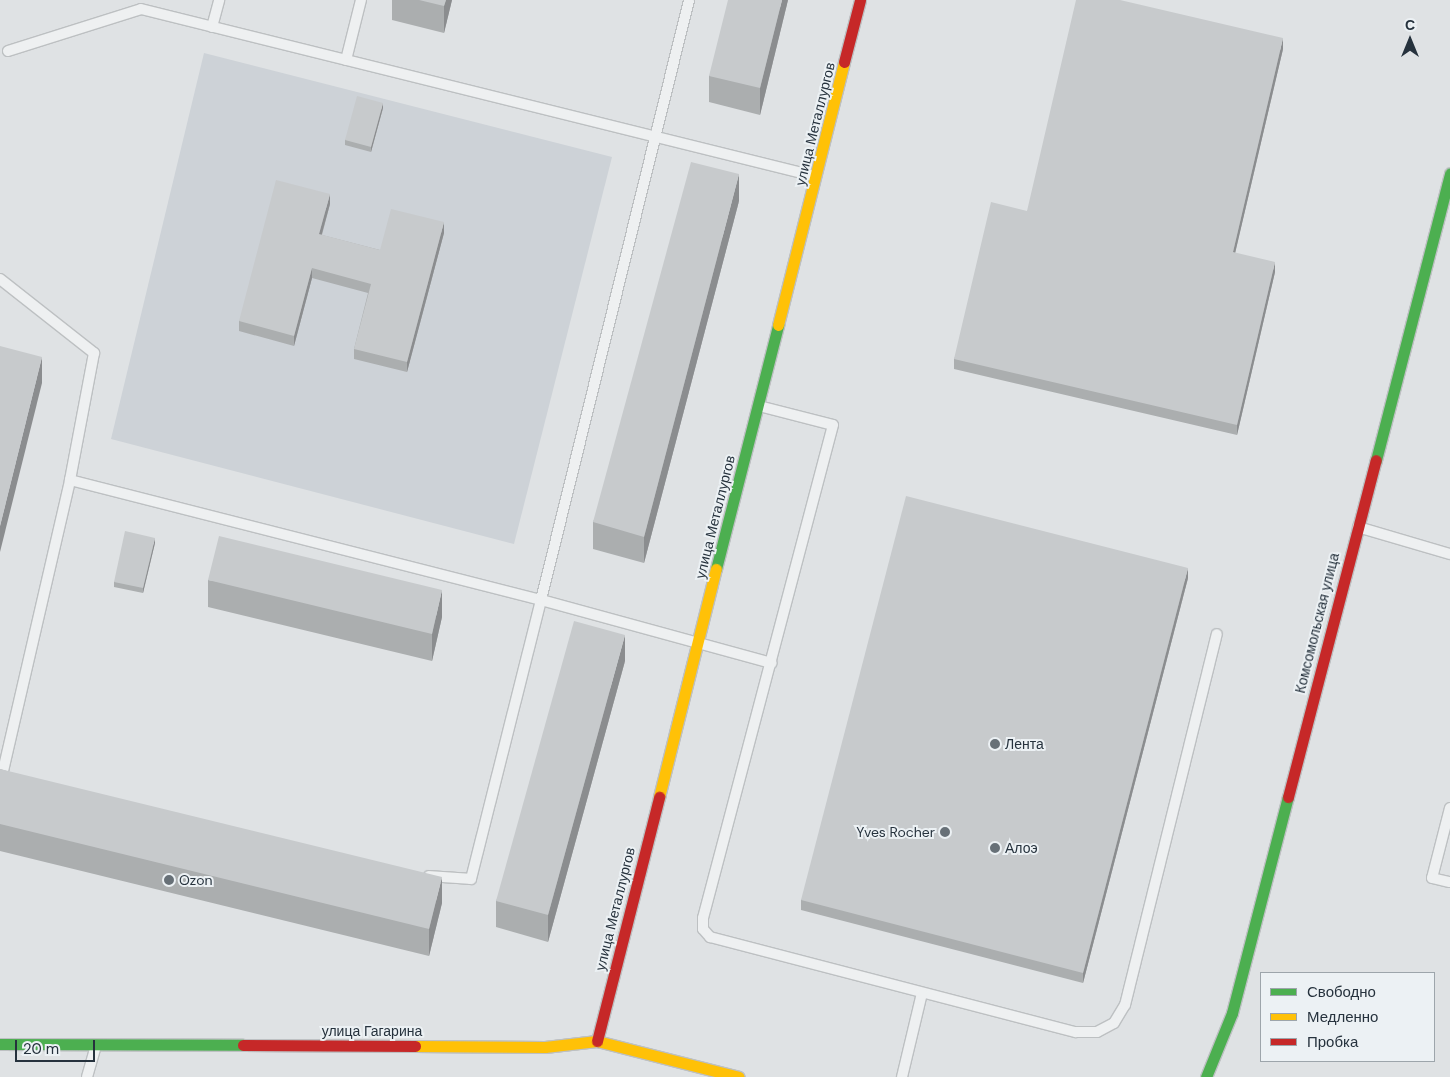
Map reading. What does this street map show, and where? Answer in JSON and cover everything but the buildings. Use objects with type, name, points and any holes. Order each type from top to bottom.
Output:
[{"type":"street","name":"улица Металлургов","points":[[597,1041],[818,176],[860,0]]},
{"type":"street","name":"Комсомольская улица","points":[[1206,1077],[1232,1013],[1450,173]]},
{"type":"street","name":"улица Гагарина","points":[[0,1044],[545,1047],[597,1041],[739,1077]]},
{"type":"lane","points":[[212,27],[219,0]]},
{"type":"lane","points":[[346,60],[361,0]]},
{"type":"lane","points":[[412,873],[471,879],[689,0]]},
{"type":"lane","points":[[8,51],[141,9],[818,176]]},
{"type":"lane","points":[[0,280],[94,353],[70,480],[3,786]]},
{"type":"lane","points":[[759,406],[833,426],[703,929],[710,937],[1076,1032],[1097,1032],[1114,1023],[1125,1005],[1217,634]]},
{"type":"lane","points":[[70,480],[699,641],[772,663]]},
{"type":"lane","points":[[1357,527],[1450,554]]},
{"type":"lane","points":[[1450,808],[1432,878],[1450,882]]},
{"type":"lane","points":[[902,1077],[922,993]]},
{"type":"lane","points":[[87,1077],[96,1045]]},
{"type":"shaded area","points":[[204,53],[612,157],[514,544],[111,439]]},
{"type":"traffic: fast","points":[[1376,460],[1450,173]]},
{"type":"traffic: fast","points":[[716,569],[778,325]]},
{"type":"traffic: fast","points":[[1206,1077],[1232,1013],[1288,797]]},
{"type":"traffic: fast","points":[[0,1044],[243,1045]]},
{"type":"traffic: slow","points":[[778,325],[844,62]]},
{"type":"traffic: slow","points":[[659,797],[716,569]]},
{"type":"traffic: slow","points":[[415,1046],[545,1047],[597,1041],[739,1077]]},
{"type":"traffic: jam","points":[[844,62],[860,0]]},
{"type":"traffic: jam","points":[[1288,797],[1376,460]]},
{"type":"traffic: jam","points":[[597,1041],[659,797]]},
{"type":"traffic: jam","points":[[243,1045],[415,1046]]},
{"type":"place","name":"Лента","points":[[995,744]]},
{"type":"place","name":"Yves Rocher","points":[[945,832]]},
{"type":"place","name":"Алоэ","points":[[995,848]]},
{"type":"place","name":"Ozon","points":[[169,880]]}]
